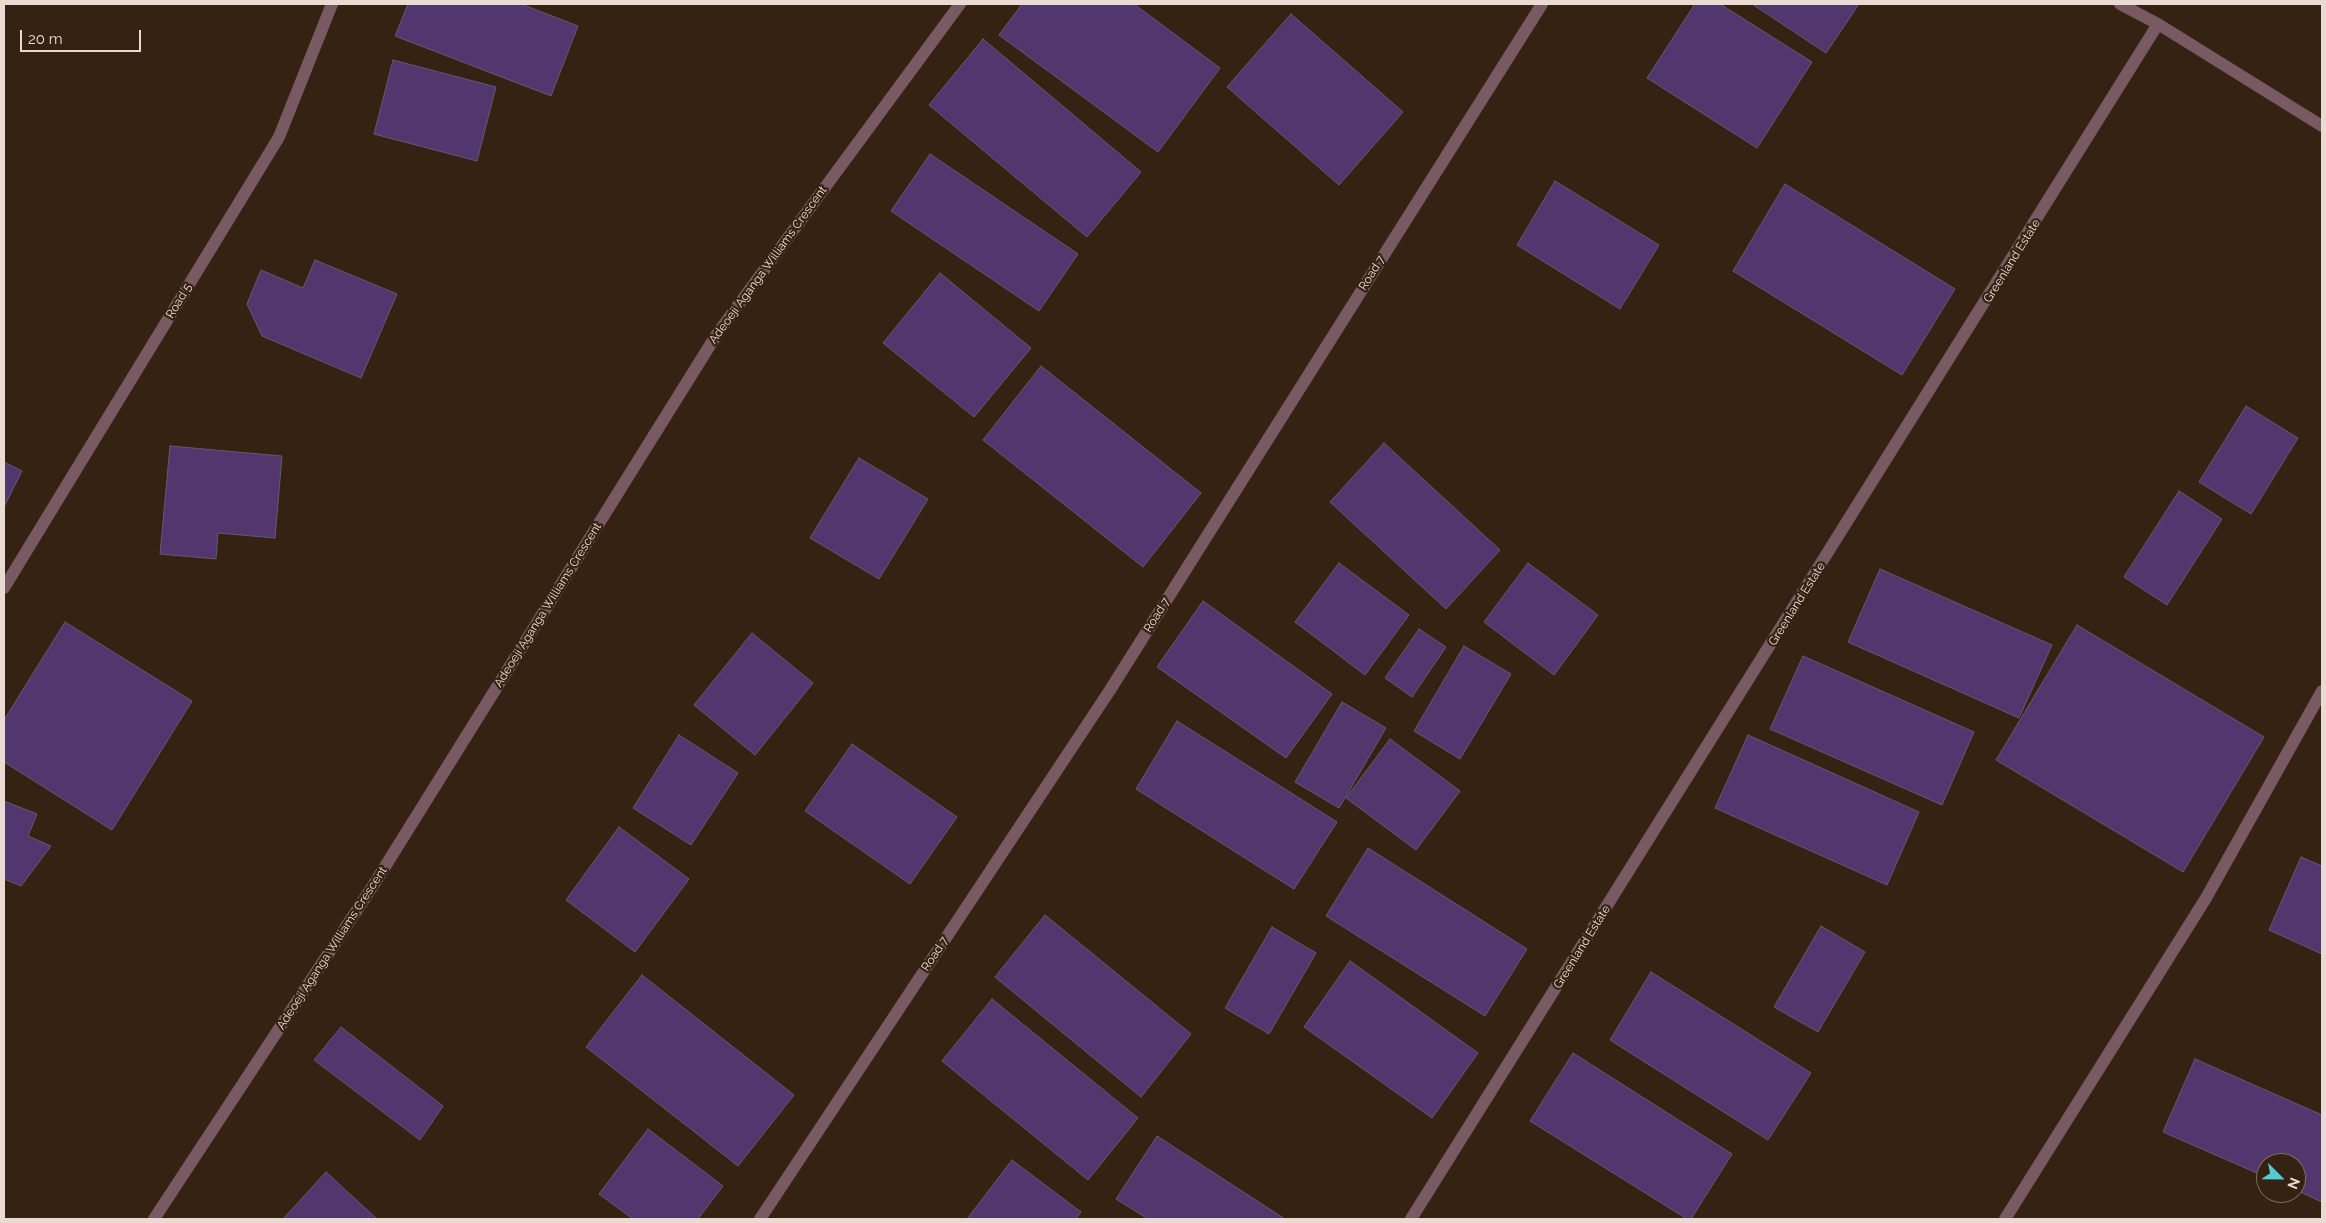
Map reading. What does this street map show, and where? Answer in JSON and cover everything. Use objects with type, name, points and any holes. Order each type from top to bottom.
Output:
[{"type":"street","name":"Road 5","points":[[4,588],[279,137],[332,4]]},
{"type":"street","name":"Adeoeji Aganga Williams Crescent","points":[[154,1219],[376,881],[717,334],[960,4]]},
{"type":"street","name":"Road 7","points":[[760,1219],[1110,690],[1542,4]]},
{"type":"street","points":[[2120,4],[2158,24],[2322,126]]},
{"type":"street","name":"Greenland Estate","points":[[1412,1219],[2158,24]]},
{"type":"street","points":[[2005,1219],[2206,898],[2322,691]]},
{"type":"building","points":[[408,4],[521,4],[578,26],[551,96],[395,36]]},
{"type":"building","points":[[1022,4],[1134,4],[1220,68],[1158,152],[999,35]]},
{"type":"building","points":[[1695,4],[1720,4],[1812,62],[1757,148],[1647,78]]},
{"type":"building","points":[[1752,4],[1859,4],[1826,53]]},
{"type":"building","points":[[1291,14],[1403,112],[1339,185],[1227,87]]},
{"type":"building","points":[[983,39],[1141,172],[1087,237],[929,105]]},
{"type":"building","points":[[393,60],[496,87],[477,161],[374,134]]},
{"type":"building","points":[[930,154],[1078,254],[1039,311],[891,211]]},
{"type":"building","points":[[1555,181],[1659,245],[1620,309],[1517,245]]},
{"type":"building","points":[[1785,184],[1955,289],[1902,375],[1733,271]]},
{"type":"building","points":[[315,260],[397,294],[361,378],[262,336],[247,304],[261,270],[303,288]]},
{"type":"building","points":[[940,273],[1031,348],[974,417],[883,343]]},
{"type":"building","points":[[1041,366],[1201,493],[1143,567],[983,440]]},
{"type":"building","points":[[2246,406],[2298,438],[2251,514],[2199,482]]},
{"type":"building","points":[[1384,443],[1500,550],[1446,609],[1330,502]]},
{"type":"building","points":[[170,446],[282,456],[275,538],[218,533],[216,559],[160,554]]},
{"type":"building","points":[[859,458],[928,499],[879,579],[810,538]]},
{"type":"building","points":[[4,462],[22,471],[4,507]]},
{"type":"building","points":[[2179,491],[2222,519],[2167,605],[2124,577]]},
{"type":"building","points":[[1339,563],[1409,615],[1365,675],[1295,622]]},
{"type":"building","points":[[1528,563],[1598,615],[1554,675],[1484,622]]},
{"type":"building","points":[[1880,569],[2052,645],[2019,718],[1848,642]]},
{"type":"building","points":[[1203,601],[1332,694],[1286,758],[1157,667]]},
{"type":"building","points":[[65,622],[192,701],[112,830],[4,762],[4,720]]},
{"type":"building","points":[[2077,625],[2264,737],[2183,872],[1996,760]]},
{"type":"building","points":[[1419,629],[1446,647],[1412,697],[1385,678]]},
{"type":"building","points":[[752,633],[813,683],[755,755],[694,705]]},
{"type":"building","points":[[1464,646],[1511,674],[1460,759],[1414,731]]},
{"type":"building","points":[[1803,656],[1974,732],[1942,805],[1770,729]]},
{"type":"building","points":[[1342,702],[1386,728],[1339,808],[1295,782]]},
{"type":"building","points":[[1177,721],[1337,822],[1294,889],[1136,789]]},
{"type":"building","points":[[679,735],[738,773],[691,845],[633,808]]},
{"type":"building","points":[[1748,735],[1919,812],[1887,885],[1715,808]]},
{"type":"building","points":[[1390,739],[1460,791],[1416,850],[1346,798]]},
{"type":"building","points":[[852,744],[957,817],[910,884],[805,811]]},
{"type":"building","points":[[4,801],[37,814],[28,836],[51,846],[21,886],[4,879]]},
{"type":"building","points":[[619,827],[689,879],[635,952],[566,900]]},
{"type":"building","points":[[1368,848],[1527,949],[1485,1016],[1326,916]]},
{"type":"building","points":[[2301,857],[2322,866],[2322,954],[2269,930]]},
{"type":"building","points":[[1045,915],[1191,1034],[1141,1097],[995,977]]},
{"type":"building","points":[[1821,926],[1865,952],[1818,1032],[1774,1007]]},
{"type":"building","points":[[1272,927],[1316,953],[1269,1034],[1225,1008]]},
{"type":"building","points":[[1350,961],[1478,1053],[1432,1118],[1304,1027]]},
{"type":"building","points":[[1651,972],[1811,1073],[1768,1140],[1610,1040]]},
{"type":"building","points":[[642,975],[794,1095],[738,1166],[586,1047]]},
{"type":"building","points":[[992,999],[1138,1118],[1088,1180],[942,1061]]},
{"type":"building","points":[[341,1027],[443,1106],[420,1140],[314,1060]]},
{"type":"building","points":[[1573,1053],[1732,1154],[1691,1219],[1687,1219],[1530,1121]]},
{"type":"building","points":[[2195,1059],[2322,1115],[2322,1202],[2306,1195],[2306,1153],[2256,1153],[2256,1173],[2163,1132]]},
{"type":"building","points":[[648,1129],[723,1186],[698,1219],[633,1219],[599,1194]]},
{"type":"building","points":[[1157,1136],[1285,1219],[1148,1219],[1116,1199]]},
{"type":"building","points":[[1012,1160],[1081,1212],[1076,1219],[967,1219]]},
{"type":"building","points":[[326,1172],[377,1219],[283,1219]]}]
